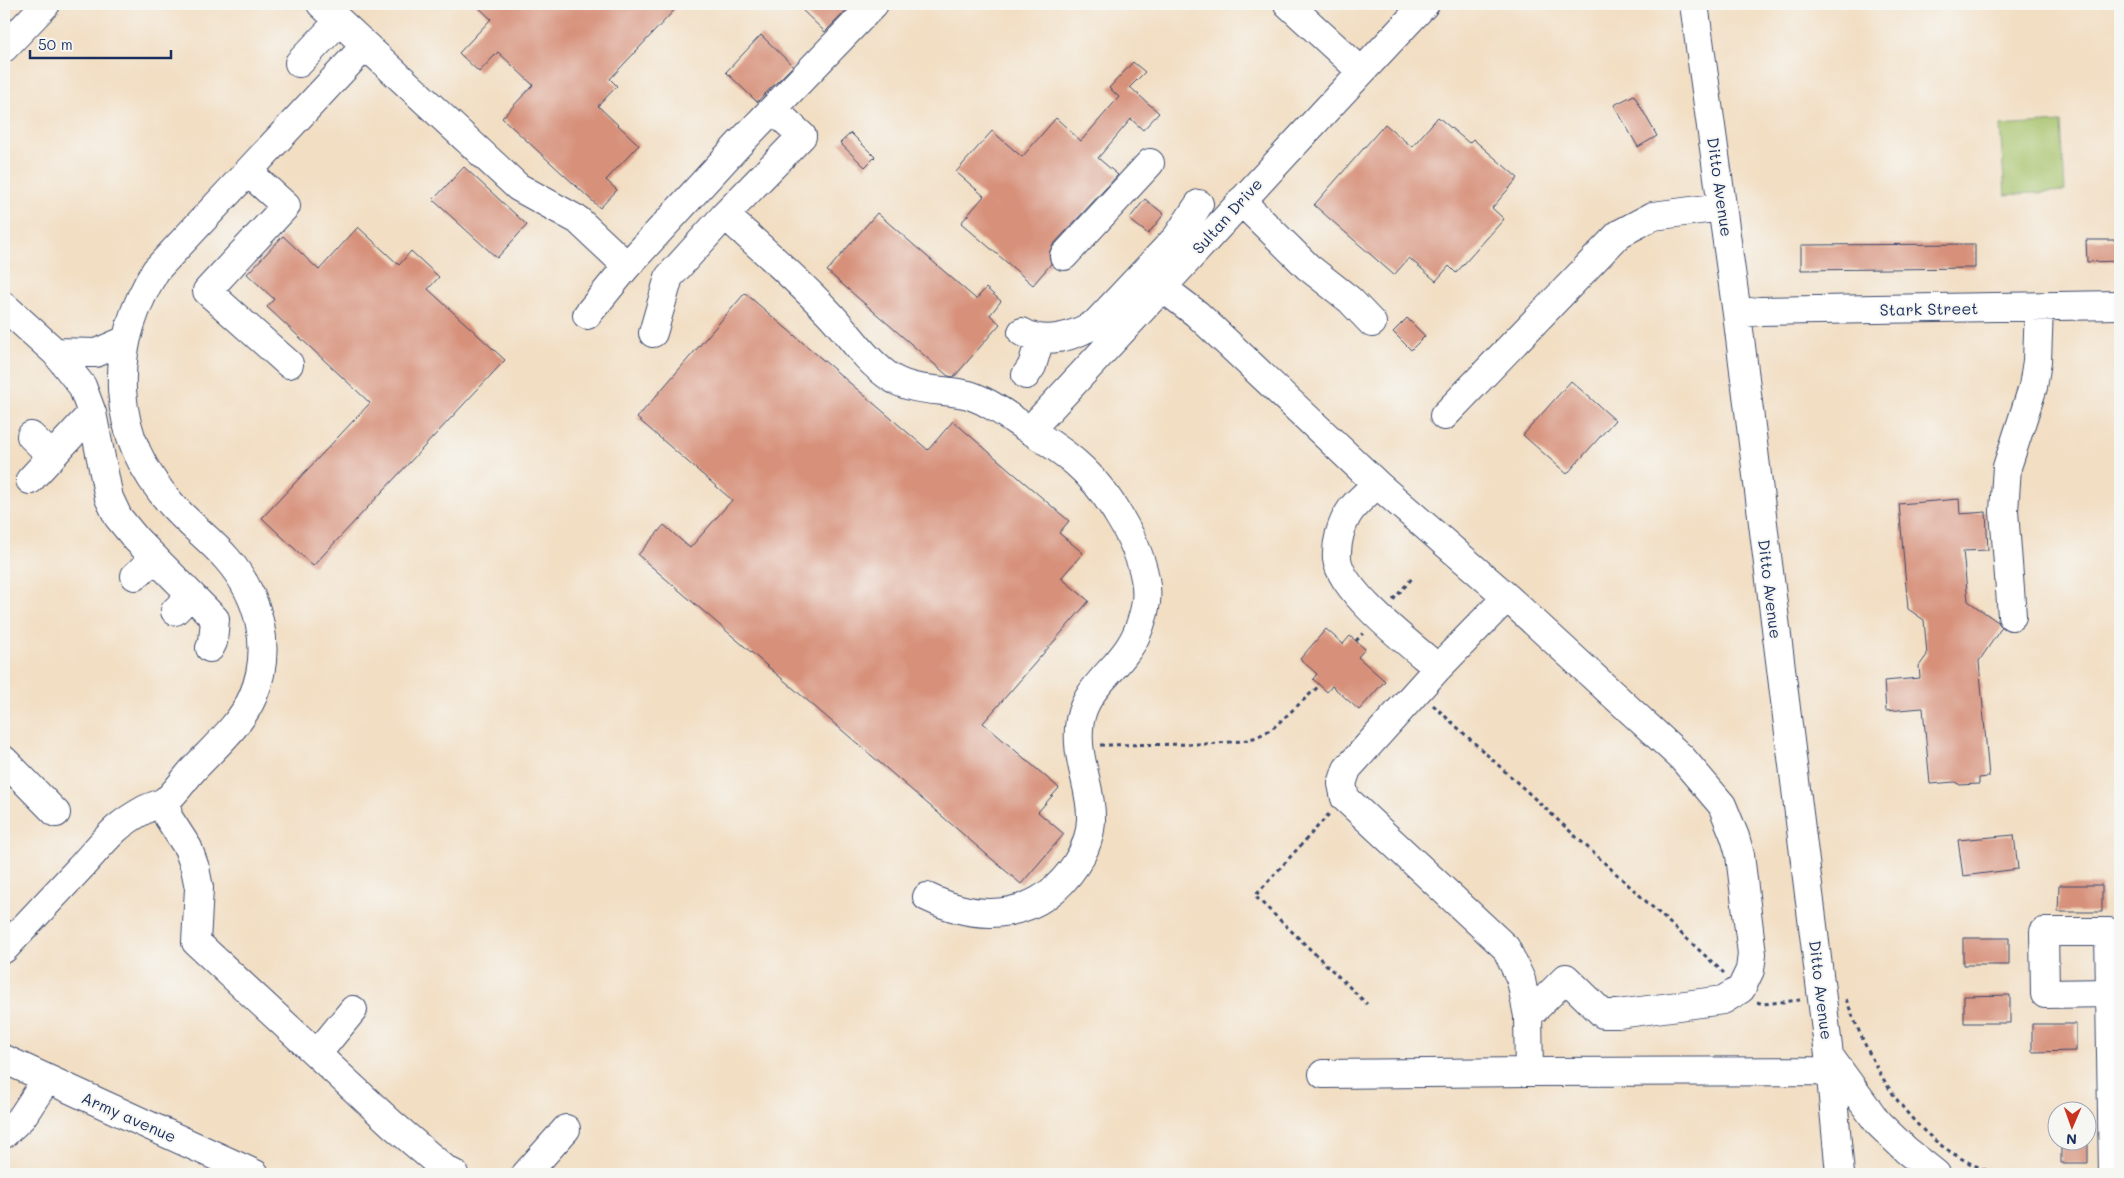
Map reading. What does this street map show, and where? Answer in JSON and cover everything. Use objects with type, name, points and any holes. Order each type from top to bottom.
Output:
[{"type":"street","points":[[4,48],[46,4]]},
{"type":"street","points":[[587,315],[628,266],[773,108],[874,4]]},
{"type":"street","points":[[1288,4],[1361,72]]},
{"type":"street","name":"Sultan Drive","points":[[1030,430],[1163,288],[1240,201],[1425,4]]},
{"type":"street","name":"Ditto Avenue","points":[[1694,4],[1737,314],[1830,1063],[1840,1174]]},
{"type":"street","points":[[298,63],[330,12],[518,187],[578,220],[628,266]]},
{"type":"street","points":[[4,949],[117,828],[143,810],[166,800],[241,717],[252,698],[258,681],[263,633],[258,611],[247,588],[228,560],[173,506],[154,483],[138,457],[125,414],[121,390],[121,368],[126,340],[134,313],[144,289],[156,270],[365,46]]},
{"type":"street","points":[[653,333],[669,278],[725,215],[802,136],[773,108]]},
{"type":"street","points":[[1064,256],[1150,163]]},
{"type":"street","points":[[248,172],[286,206],[207,291],[288,364]]},
{"type":"street","points":[[1240,201],[1308,267],[1350,300],[1372,323]]},
{"type":"street","points":[[1026,375],[1032,366],[1031,336],[1072,335],[1096,323],[1177,237],[1199,204]]},
{"type":"street","points":[[1444,416],[1619,234],[1653,216],[1722,207]]},
{"type":"street","points":[[725,215],[829,313],[863,354],[889,376],[909,386],[969,396],[994,407],[1048,441],[1078,464],[1122,520],[1139,556],[1146,600],[1140,625],[1130,646],[1088,696],[1080,720],[1080,746],[1092,804],[1090,829],[1080,858],[1069,875],[1054,890],[1034,903],[1012,911],[989,914],[970,913],[948,908],[927,898]]},
{"type":"street","points":[[1163,288],[1228,343],[1377,484],[1507,597],[1682,758],[1722,806],[1736,837],[1740,855],[1752,954],[1750,970],[1741,989],[1723,1000],[1618,1014],[1603,1014],[1566,978],[1528,1016]]},
{"type":"street","name":"Stark Street","points":[[1737,314],[1770,311],[2120,305]]},
{"type":"street","points":[[4,306],[55,352],[82,386],[92,413],[109,498],[118,517],[155,558],[183,603],[215,619],[214,642],[210,648]]},
{"type":"street","points":[[2012,616],[2004,511],[2007,467],[2032,387],[2037,362],[2039,307]]},
{"type":"street","points":[[55,352],[96,353],[126,340]]},
{"type":"street","points":[[30,480],[92,413]]},
{"type":"street","points":[[31,436],[52,456]]},
{"type":"street","points":[[1377,484],[1350,512],[1338,537],[1337,560],[1346,580],[1378,617],[1438,668]]},
{"type":"street","points":[[135,576],[155,558]]},
{"type":"street","points":[[1507,597],[1438,668],[1347,769],[1343,776],[1342,791],[1346,798],[1506,948],[1521,980],[1528,1016],[1529,1072]]},
{"type":"street","points":[[4,760],[56,813]]},
{"type":"street","points":[[166,800],[168,817],[188,848],[195,868],[199,888],[196,942],[392,1124],[446,1170],[454,1174]]},
{"type":"street","points":[[2110,993],[2113,1174]]},
{"type":"street","points":[[317,1054],[353,1010]]},
{"type":"street","name":"Army avenue","points":[[4,1058],[256,1174]]},
{"type":"street","points":[[1323,1074],[1529,1072],[1830,1063],[1878,1123],[1906,1150],[1936,1174]]},
{"type":"street","points":[[4,1134],[22,1117],[47,1079]]},
{"type":"street","points":[[1838,1144],[1878,1123]]},
{"type":"street","points":[[526,1174],[566,1129]]},
{"type":"path","points":[[1356,641],[1414,576]]},
{"type":"path","points":[[1080,746],[1205,744],[1243,741],[1257,737],[1272,729],[1320,686]]},
{"type":"path","points":[[1418,690],[1754,1001],[1763,1004],[1845,995],[1859,1033],[1880,1076],[1896,1100],[1939,1143],[1964,1160],[1997,1174]]},
{"type":"path","points":[[1333,810],[1255,896],[1367,1004]]},
{"type":"green space","points":[[2061,122],[2065,191],[2005,195],[2000,126]]},
{"type":"building","points":[[475,4],[680,4],[610,79],[617,86],[598,106],[639,145],[606,180],[617,190],[600,208],[502,118],[533,85],[498,52],[479,72],[459,53],[491,19]]},
{"type":"building","points":[[796,4],[853,4],[825,32]]},
{"type":"building","points":[[761,35],[793,66],[757,102],[726,72]]},
{"type":"building","points":[[1133,62],[1145,72],[1130,87],[1159,113],[1143,130],[1131,119],[1098,158],[1118,175],[1053,245],[1049,253],[1051,264],[1033,285],[961,223],[984,196],[956,172],[992,131],[1022,157],[1056,118],[1081,141],[1119,97],[1109,88]]},
{"type":"building","points":[[1634,95],[1657,136],[1638,147],[1614,105]]},
{"type":"building","points":[[1438,117],[1469,143],[1473,139],[1518,178],[1492,208],[1504,219],[1456,273],[1449,266],[1436,281],[1409,258],[1394,275],[1314,205],[1385,124],[1412,147]]},
{"type":"building","points":[[851,133],[875,157],[865,167],[840,143]]},
{"type":"building","points":[[464,167],[527,225],[497,258],[433,200]]},
{"type":"building","points":[[1145,199],[1164,214],[1148,234],[1129,219]]},
{"type":"building","points":[[877,213],[976,299],[986,288],[1001,301],[990,315],[1000,324],[954,377],[948,376],[827,271]]},
{"type":"building","points":[[358,227],[399,265],[411,251],[439,277],[428,289],[505,360],[313,566],[262,518],[370,403],[267,307],[274,299],[247,274],[283,236],[319,270]]},
{"type":"building","points":[[2086,240],[2120,240],[2120,261],[2087,262]]},
{"type":"building","points":[[1975,244],[1975,268],[1801,270],[1801,245]]},
{"type":"building","points":[[745,293],[928,450],[953,421],[1069,521],[1059,533],[1083,553],[1061,578],[1089,601],[983,723],[1059,788],[1038,812],[1064,834],[1021,884],[638,555],[664,525],[690,548],[732,500],[637,418]]},
{"type":"building","points":[[1407,318],[1425,336],[1411,350],[1393,332]]},
{"type":"building","points":[[1571,381],[1615,420],[1567,474],[1523,435]]},
{"type":"building","points":[[1959,499],[1960,514],[1986,512],[1988,550],[1963,551],[1968,601],[1998,622],[2002,627],[1979,661],[1989,777],[1979,778],[1979,784],[1960,785],[1955,782],[1930,784],[1923,708],[1886,711],[1884,681],[1920,678],[1919,666],[1927,655],[1924,620],[1908,609],[1899,504]]},
{"type":"building","points":[[1326,629],[1343,644],[1350,636],[1365,649],[1358,657],[1385,681],[1359,710],[1332,686],[1327,692],[1313,679],[1317,674],[1300,659]]},
{"type":"building","points":[[2014,835],[2018,869],[1963,876],[1958,840]]},
{"type":"building","points":[[2059,885],[2102,885],[2102,912],[2058,912]]},
{"type":"building","points":[[1963,938],[2009,938],[2009,965],[1963,965]]},
{"type":"building","points":[[2010,995],[2010,1023],[1964,1023],[1964,996]]},
{"type":"building","points":[[2032,1024],[2076,1024],[2076,1051],[2032,1052]]},
{"type":"building","points":[[2061,1150],[2088,1150],[2088,1163],[2061,1163]]}]
